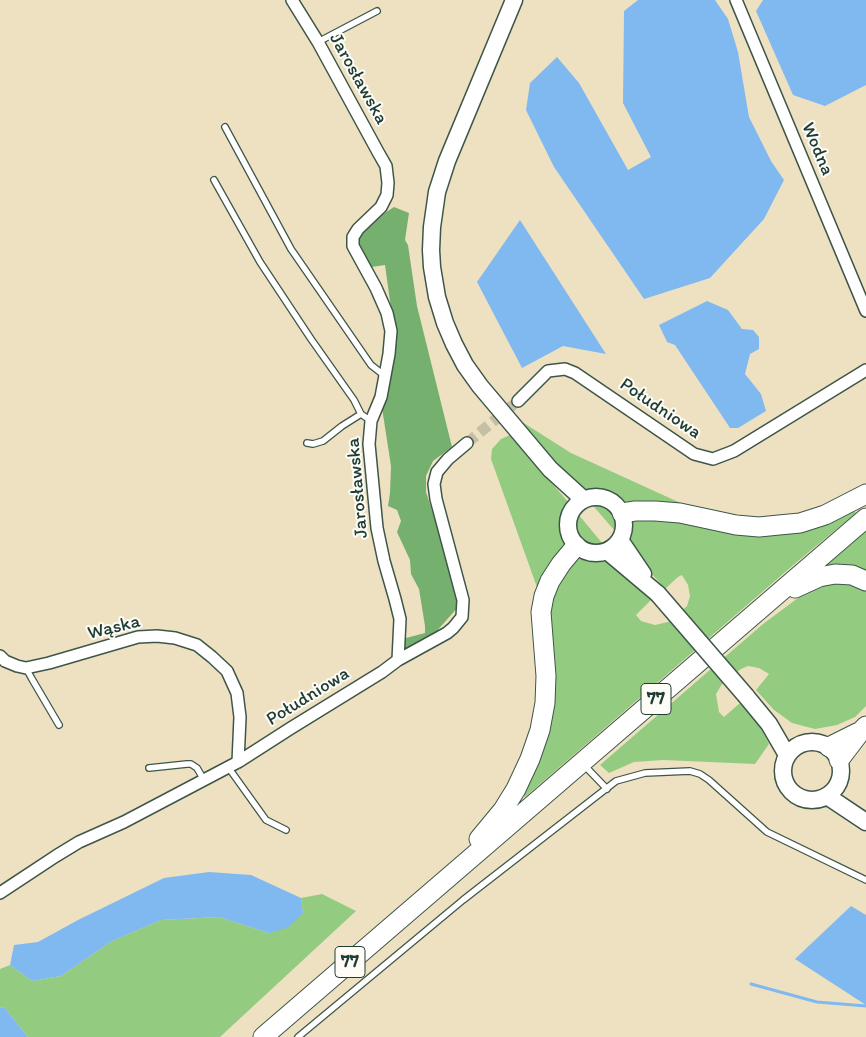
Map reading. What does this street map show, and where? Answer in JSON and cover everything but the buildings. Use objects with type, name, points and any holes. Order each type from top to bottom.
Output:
[{"type":"main road","points":[[514,0],[447,161],[437,192],[432,227],[432,268],[441,310],[459,355],[480,386],[578,504]]},
{"type":"main road","points":[[622,513],[635,511],[680,513],[736,525],[759,527],[800,523],[825,515],[866,494]]},
{"type":"main road","points":[[594,496],[606,498],[615,504],[622,513],[624,524],[622,536],[614,547],[607,551],[588,553],[576,546],[571,540],[567,524],[568,516],[578,504],[594,496]]},
{"type":"main road","name":"77","points":[[263,1037],[866,518]]},
{"type":"main road","points":[[620,540],[658,594],[769,724],[793,749]]},
{"type":"main road","points":[[436,888],[503,810],[516,789],[530,759],[540,730],[545,703],[546,676],[541,612],[544,596],[550,581],[576,546]]},
{"type":"main road","points":[[607,551],[658,594]]},
{"type":"main road","points":[[775,596],[827,575],[843,574],[866,581]]},
{"type":"main road","points":[[834,754],[863,729]]},
{"type":"main road","points":[[814,741],[822,743],[834,754],[841,768],[841,777],[832,790],[818,800],[808,800],[790,792],[782,774],[783,764],[793,749],[806,742],[814,741]]},
{"type":"main road","points":[[832,790],[866,822]]},
{"type":"street","name":"Jarosławska","points":[[292,0],[318,42],[386,166],[387,195],[381,207],[358,229],[353,237],[352,246],[376,288],[392,331],[381,398],[371,421],[369,444],[377,528],[400,619],[398,660]]},
{"type":"street","name":"Wodna","points":[[736,0],[866,311]]},
{"type":"street","name":"Południowa","points":[[518,401],[548,371],[565,369],[576,373],[694,454],[713,459],[734,451],[866,370]]},
{"type":"street","name":"Południowa","points":[[0,893],[79,842],[124,822],[233,765],[382,672],[398,660],[447,633],[462,617],[463,600],[436,499],[434,484],[437,472],[448,459],[467,443]]},
{"type":"street","name":"Wąska","points":[[26,668],[138,637],[157,636],[175,638],[197,645],[212,656],[227,672],[236,692],[240,717],[233,765]]},
{"type":"street","points":[[0,656],[5,661],[26,668]]},
{"type":"lane","points":[[318,42],[378,11]]},
{"type":"lane","points":[[225,127],[292,249],[371,365],[385,376]]},
{"type":"lane","points":[[214,180],[260,262],[354,400],[361,414],[371,421]]},
{"type":"lane","points":[[307,443],[312,444],[324,441],[342,426],[361,414]]},
{"type":"lane","points":[[26,668],[59,726]]},
{"type":"lane","points":[[582,763],[607,788]]},
{"type":"lane","points":[[149,768],[190,764],[197,768],[204,780]]},
{"type":"lane","points":[[233,765],[266,820],[286,830]]},
{"type":"lane","points":[[298,1037],[463,900],[616,781],[645,773],[690,771],[700,774],[766,832],[865,879]]},
{"type":"green space","points":[[394,207],[409,213],[405,240],[408,245],[417,306],[452,447],[433,461],[426,476],[426,492],[455,582],[459,606],[435,633],[405,651],[403,644],[406,638],[425,633],[425,626],[419,589],[411,574],[410,560],[397,532],[401,521],[397,510],[388,506],[391,466],[382,408],[394,330],[385,265],[372,267],[361,254],[358,235]]},
{"type":"green space","points":[[519,420],[571,453],[703,512],[745,520],[851,508],[856,513],[525,797],[521,793],[543,743],[538,590],[491,459],[492,449],[501,439],[510,435],[569,503],[617,561],[652,599],[636,615],[641,621],[655,625],[668,622],[687,606],[690,596],[688,585],[682,575],[665,589]]},
{"type":"green space","points":[[866,531],[866,573],[824,567]]},
{"type":"green space","points":[[842,581],[866,590],[866,706],[855,717],[837,725],[815,729],[792,723],[774,710],[756,690],[769,674],[759,668],[748,666],[741,669],[722,684],[716,694],[719,712],[724,717],[740,703],[760,727],[769,744],[755,764],[663,760],[634,762],[609,773],[600,765],[763,624],[802,595],[826,582]]},
{"type":"green space","points":[[322,894],[356,911],[220,1037],[28,1037],[4,1007],[0,1008],[0,969],[10,965],[32,981],[61,976],[112,941],[161,920],[219,917],[269,933],[303,913],[301,898]]},
{"type":"water","points":[[638,0],[715,0],[728,19],[738,52],[749,117],[771,161],[784,180],[764,219],[710,278],[644,299],[554,167],[526,110],[530,83],[557,57],[579,83],[628,170],[651,157],[623,103],[624,11]]},
{"type":"water","points":[[763,0],[866,0],[866,85],[825,106],[793,95],[756,11]]},
{"type":"water","points":[[520,220],[606,354],[563,346],[522,368],[477,282]]},
{"type":"water","points":[[707,301],[728,310],[742,329],[753,330],[759,337],[759,349],[750,354],[745,374],[761,394],[766,411],[738,428],[730,428],[675,345],[667,342],[659,325]]},
{"type":"water","points":[[209,872],[251,875],[301,898],[303,913],[287,928],[269,933],[219,917],[161,920],[112,941],[61,976],[32,981],[10,965],[14,945],[38,942],[78,920],[164,878]]},
{"type":"water","points":[[851,906],[866,915],[866,1005],[795,959]]},
{"type":"water","points":[[4,1007],[28,1037],[0,1037],[0,1008]]},
{"type":"waterway","points":[[751,984],[817,1002],[866,1006]]},
{"type":"tunnel","points":[[467,443],[518,401]]}]
